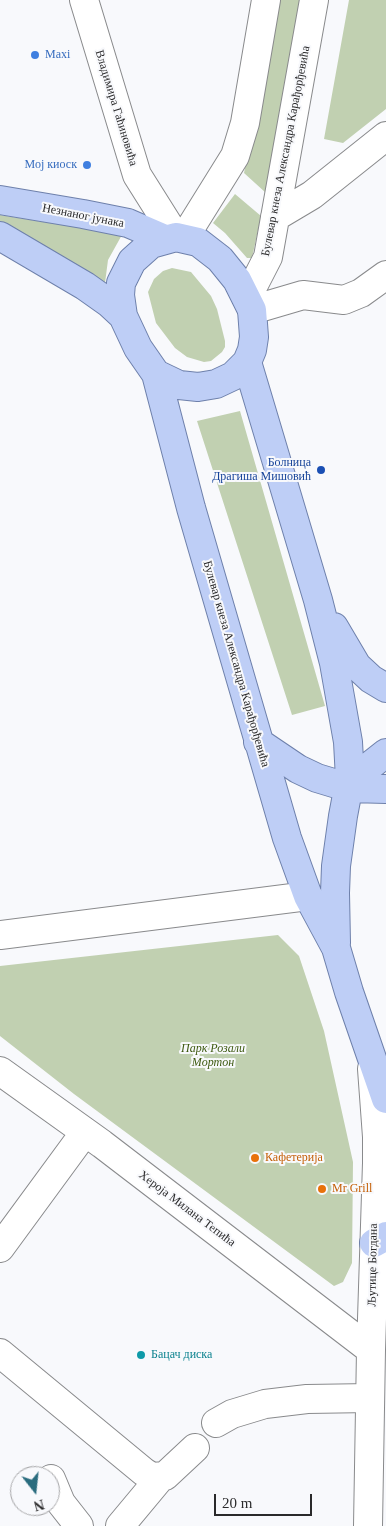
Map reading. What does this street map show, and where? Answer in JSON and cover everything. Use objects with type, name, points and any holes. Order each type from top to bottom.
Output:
[{"type":"main road","name":"Незнаног јунака","points":[[0,200],[84,214],[128,224],[175,238]]},
{"type":"main road","points":[[0,236],[85,286],[123,316]]},
{"type":"main road","points":[[175,238],[198,242],[220,259],[237,280],[249,304],[254,337],[252,350],[246,362],[233,376],[225,381],[207,386],[179,385],[156,374],[138,348],[123,316],[120,295],[121,283],[132,261],[141,252],[152,244],[175,238]]},
{"type":"main road","name":"Булевар кнеза Александра Карађорђевића","points":[[246,362],[318,600],[334,664],[348,742],[350,788],[342,816],[336,866],[336,948]]},
{"type":"main road","name":"Булевар кнеза Александра Карађорђевића","points":[[156,374],[191,508],[287,838],[308,896],[336,948],[386,1099]]},
{"type":"main road","points":[[318,600],[357,666],[371,679],[386,688]]},
{"type":"main road","points":[[258,742],[308,774],[329,783],[350,788],[386,790]]},
{"type":"main road","points":[[350,788],[367,768],[386,753]]},
{"type":"street","name":"Владимира Гаћиновића","points":[[84,0],[136,175],[175,238]]},
{"type":"street","points":[[175,238],[235,156],[245,123],[266,0]]},
{"type":"street","name":"Булевар кнеза Александра Карађорђевића","points":[[249,304],[268,257],[314,0]]},
{"type":"street","points":[[275,217],[312,195],[386,136]]},
{"type":"street","points":[[249,304],[303,295],[344,300],[360,293],[386,275]]},
{"type":"street","points":[[0,936],[308,896]]},
{"type":"street","name":"Љутице Богдана","points":[[368,1526],[370,1398],[378,1343],[380,1239],[377,1137],[372,1060]]},
{"type":"street","name":"Хероја Милана Тепића","points":[[0,1071],[378,1343]]},
{"type":"street","points":[[0,1248],[85,1132]]},
{"type":"street","points":[[0,1353],[144,1472],[152,1477],[160,1478]]},
{"type":"street","points":[[216,1423],[232,1414],[265,1404],[307,1399],[370,1398]]},
{"type":"street","points":[[120,1526],[160,1478],[170,1473],[195,1448]]},
{"type":"street","points":[[60,1501],[79,1526]]},
{"type":"green space","points":[[279,0],[302,0],[266,193],[244,173]]},
{"type":"green space","points":[[349,0],[386,0],[386,109],[343,143],[324,139]]},
{"type":"green space","points":[[235,194],[261,216],[252,258],[247,258],[225,233],[213,223]]},
{"type":"green space","points":[[0,215],[123,233],[108,260],[105,283],[52,250],[0,222]]},
{"type":"green space","points":[[172,268],[191,272],[211,296],[217,309],[225,347],[211,361],[204,362],[187,357],[175,348],[156,323],[148,292],[154,279],[163,271]]},
{"type":"green space","points":[[240,411],[325,706],[292,715],[197,421]]},
{"type":"green space","name":"Парк Розали Мортон","points":[[278,935],[299,956],[324,1031],[353,1162],[352,1263],[343,1282],[334,1286],[74,1094],[0,1036],[0,966]]},
{"type":"place","name":"Maxi","points":[[35,55]]},
{"type":"place","name":"Мој киоск","points":[[87,165]]},
{"type":"place","name":"Болница Драгиша Мишовић","points":[[321,470]]},
{"type":"place","name":"Кафетерија","points":[[255,1158]]},
{"type":"place","name":"Mr Grill","points":[[322,1189]]},
{"type":"place","name":"Бацач диска","points":[[141,1355]]}]
